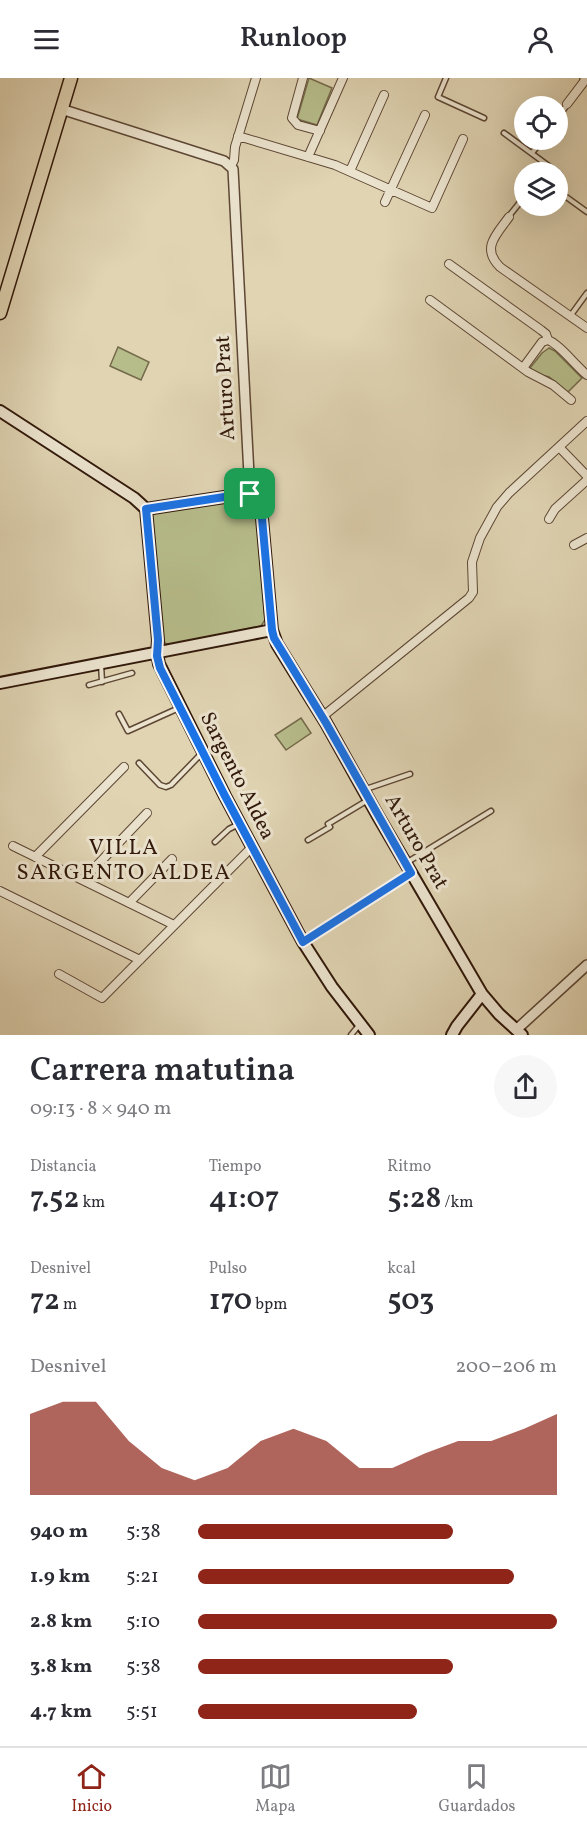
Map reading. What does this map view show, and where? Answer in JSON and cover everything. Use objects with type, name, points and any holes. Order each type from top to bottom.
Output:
[{"type":"main road","points":[[0,313],[71,78]]},
{"type":"main road","points":[[0,411],[134,498],[146,509],[250,494]]},
{"type":"main road","name":"Arturo Prat","points":[[250,494],[261,507],[272,630],[277,644],[322,717],[482,994],[519,1032]]},
{"type":"main road","name":"Sargento Aldea","points":[[146,509],[159,664],[202,752],[303,942],[332,987],[365,1031]]},
{"type":"main road","points":[[0,682],[272,630]]},
{"type":"main road","points":[[452,1035],[482,994]]},
{"type":"street","points":[[61,109],[224,161],[231,166],[256,78]]},
{"type":"street","points":[[303,78],[292,118],[298,124],[320,131]]},
{"type":"street","points":[[308,157],[343,78]]},
{"type":"street","points":[[568,103],[586,79]]},
{"type":"street","points":[[350,171],[384,95]]},
{"type":"street","points":[[385,202],[425,115]]},
{"type":"street","points":[[238,136],[350,171],[432,208],[463,139]]},
{"type":"street","name":"Arturo Prat","points":[[231,166],[234,173],[250,494]]},
{"type":"street","points":[[509,217],[493,241],[491,258],[500,267],[587,328]]},
{"type":"street","points":[[449,264],[541,330],[546,334],[548,340]]},
{"type":"street","points":[[430,300],[523,368],[553,385],[571,400]]},
{"type":"street","points":[[523,368],[542,342],[548,340],[555,343],[587,375]]},
{"type":"street","points":[[322,717],[469,598],[473,592],[472,562],[480,538],[493,514],[509,493],[587,421]]},
{"type":"street","points":[[549,519],[555,509],[587,478],[559,447]]},
{"type":"street","points":[[574,545],[587,538]]},
{"type":"street","points":[[35,857],[124,767]]},
{"type":"street","points":[[83,880],[147,813]]},
{"type":"street","points":[[13,846],[174,925]]},
{"type":"street","points":[[59,974],[102,998],[252,847]]},
{"type":"street","points":[[129,903],[172,859]]},
{"type":"street","points":[[303,942],[408,868]]},
{"type":"street","points":[[0,891],[140,960]]},
{"type":"street","points":[[519,1032],[587,965]]},
{"type":"lane","points":[[446,78],[438,97],[484,118]]},
{"type":"lane","points":[[504,134],[543,162]]},
{"type":"lane","points":[[568,198],[587,212]]},
{"type":"lane","points":[[509,217],[514,210]]},
{"type":"lane","points":[[570,316],[587,293]]},
{"type":"lane","points":[[100,663],[102,682]]},
{"type":"lane","points":[[89,685],[132,673]]},
{"type":"lane","points":[[119,714],[128,731],[180,708]]},
{"type":"lane","points":[[139,763],[160,785],[168,786],[202,752]]},
{"type":"lane","points":[[308,840],[330,827],[328,824],[366,795],[410,774]]},
{"type":"lane","points":[[408,868],[491,811]]},
{"type":"lane","points":[[215,842],[229,829],[240,824]]},
{"type":"lane","points":[[351,1035],[365,1031]]},
{"type":"green space","points":[[309,78],[332,88],[317,125],[297,119]]},
{"type":"green space","points":[[118,347],[149,362],[141,380],[110,366]]},
{"type":"green space","points":[[549,348],[555,351],[582,378],[568,392],[549,377],[538,374],[530,368]]},
{"type":"green space","points":[[244,498],[252,500],[256,506],[265,620],[261,626],[169,645],[165,643],[162,635],[150,517],[153,511]]},
{"type":"green space","points":[[301,718],[311,733],[286,750],[275,735]]},
{"type":"district","name":"VILLA SARGENTO ALDEA","points":[[124,860]]},
{"type":"route","points":[[250,494],[261,507],[274,638],[326,723],[411,873],[303,942],[202,752],[160,668],[157,656],[158,640],[146,509],[250,494]]}]
